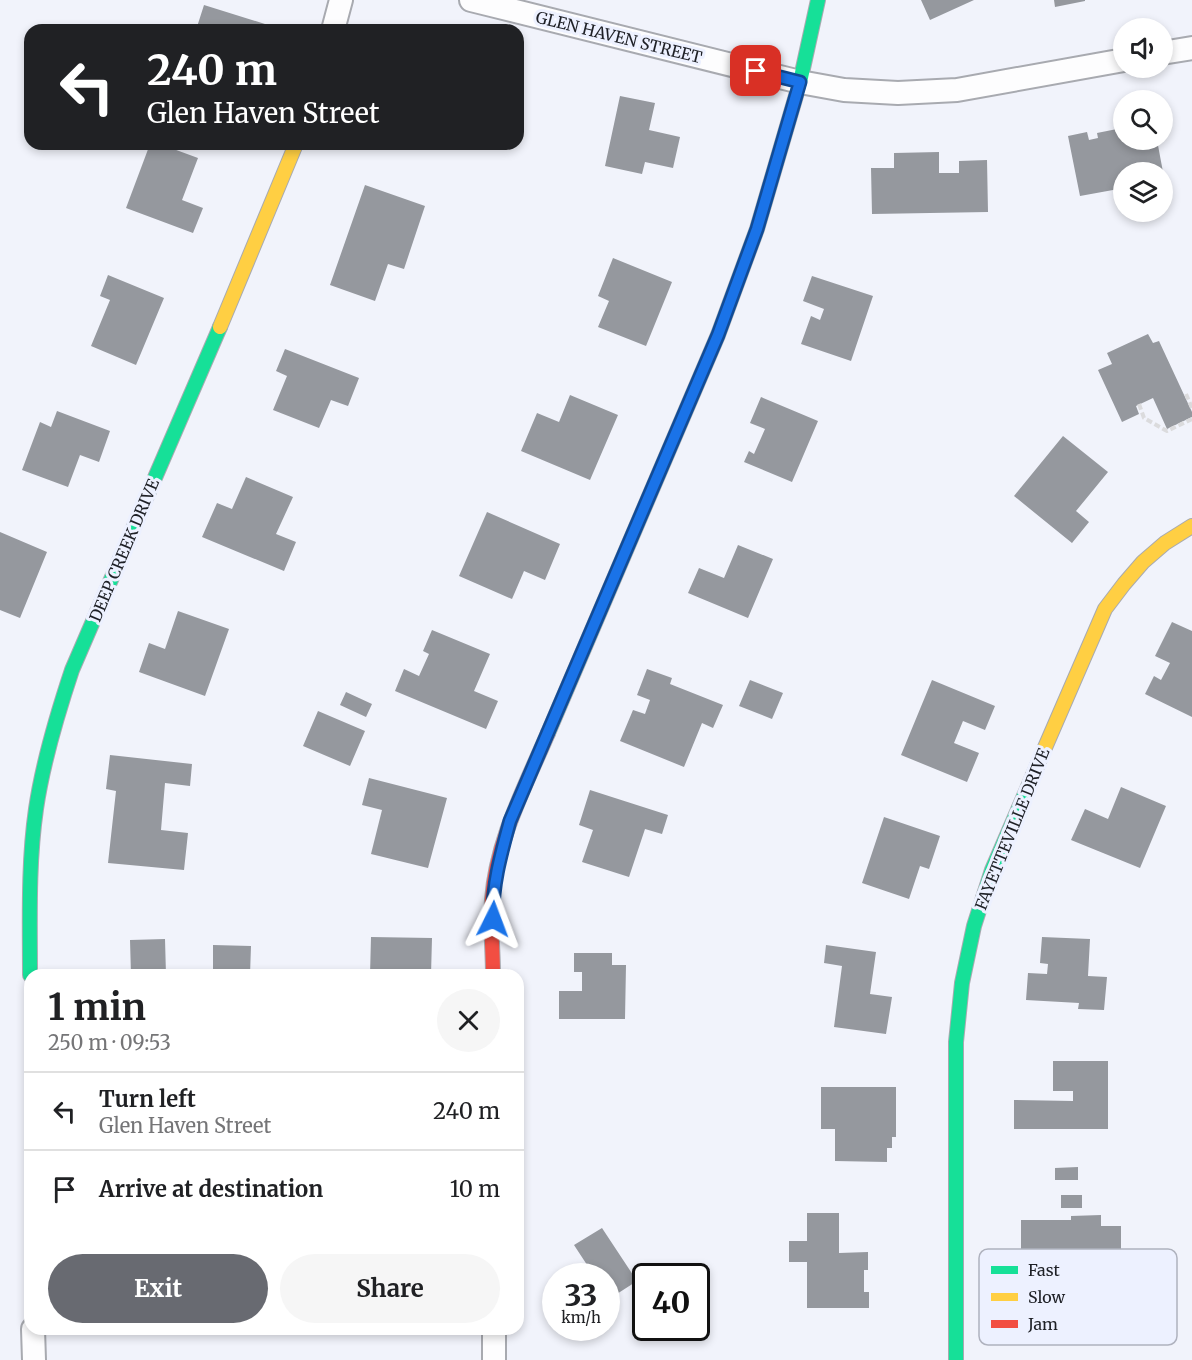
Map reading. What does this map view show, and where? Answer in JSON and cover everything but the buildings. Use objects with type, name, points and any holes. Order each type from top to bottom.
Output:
[{"type":"street","points":[[335,24],[341,0]]},
{"type":"street","name":"GLEN HAVEN STREET","points":[[471,0],[800,82],[844,90],[898,93],[957,90],[1113,62]]},
{"type":"street","points":[[493,969],[492,900],[499,860],[510,821],[718,335],[757,229],[800,82],[818,0]]},
{"type":"street","points":[[1173,51],[1192,48]]},
{"type":"street","name":"DEEP CREEK DRIVE","points":[[30,969],[31,854],[40,787],[54,726],[72,670],[294,150]]},
{"type":"street","name":"FAYETTEVILLE DRIVE","points":[[956,1360],[956,1042],[962,983],[974,926],[992,870],[1105,609],[1123,583],[1144,560],[1168,540],[1192,526]]},
{"type":"street","points":[[33,1335],[34,1360]]},
{"type":"street","points":[[494,1335],[494,1360]]},
{"type":"path","points":[[1186,394],[1192,408]]},
{"type":"path","points":[[1139,404],[1144,417],[1167,431],[1192,419]]},
{"type":"traffic: fast","points":[[548,733],[718,335],[757,229],[800,82],[818,0]]},
{"type":"traffic: fast","points":[[30,969],[33,830],[42,773],[56,721],[72,670],[220,327]]},
{"type":"traffic: fast","points":[[956,1360],[956,1042],[962,983],[974,926],[992,870],[1037,766]]},
{"type":"traffic: slow","points":[[220,327],[294,150]]},
{"type":"traffic: slow","points":[[1037,766],[1105,609],[1143,562],[1165,543],[1192,526]]},
{"type":"traffic: jam","points":[[493,969],[491,909],[499,857],[521,794],[548,733]]},
{"type":"route","points":[[493,919],[492,900],[499,860],[510,821],[718,335],[757,229],[800,82],[756,71]]}]
